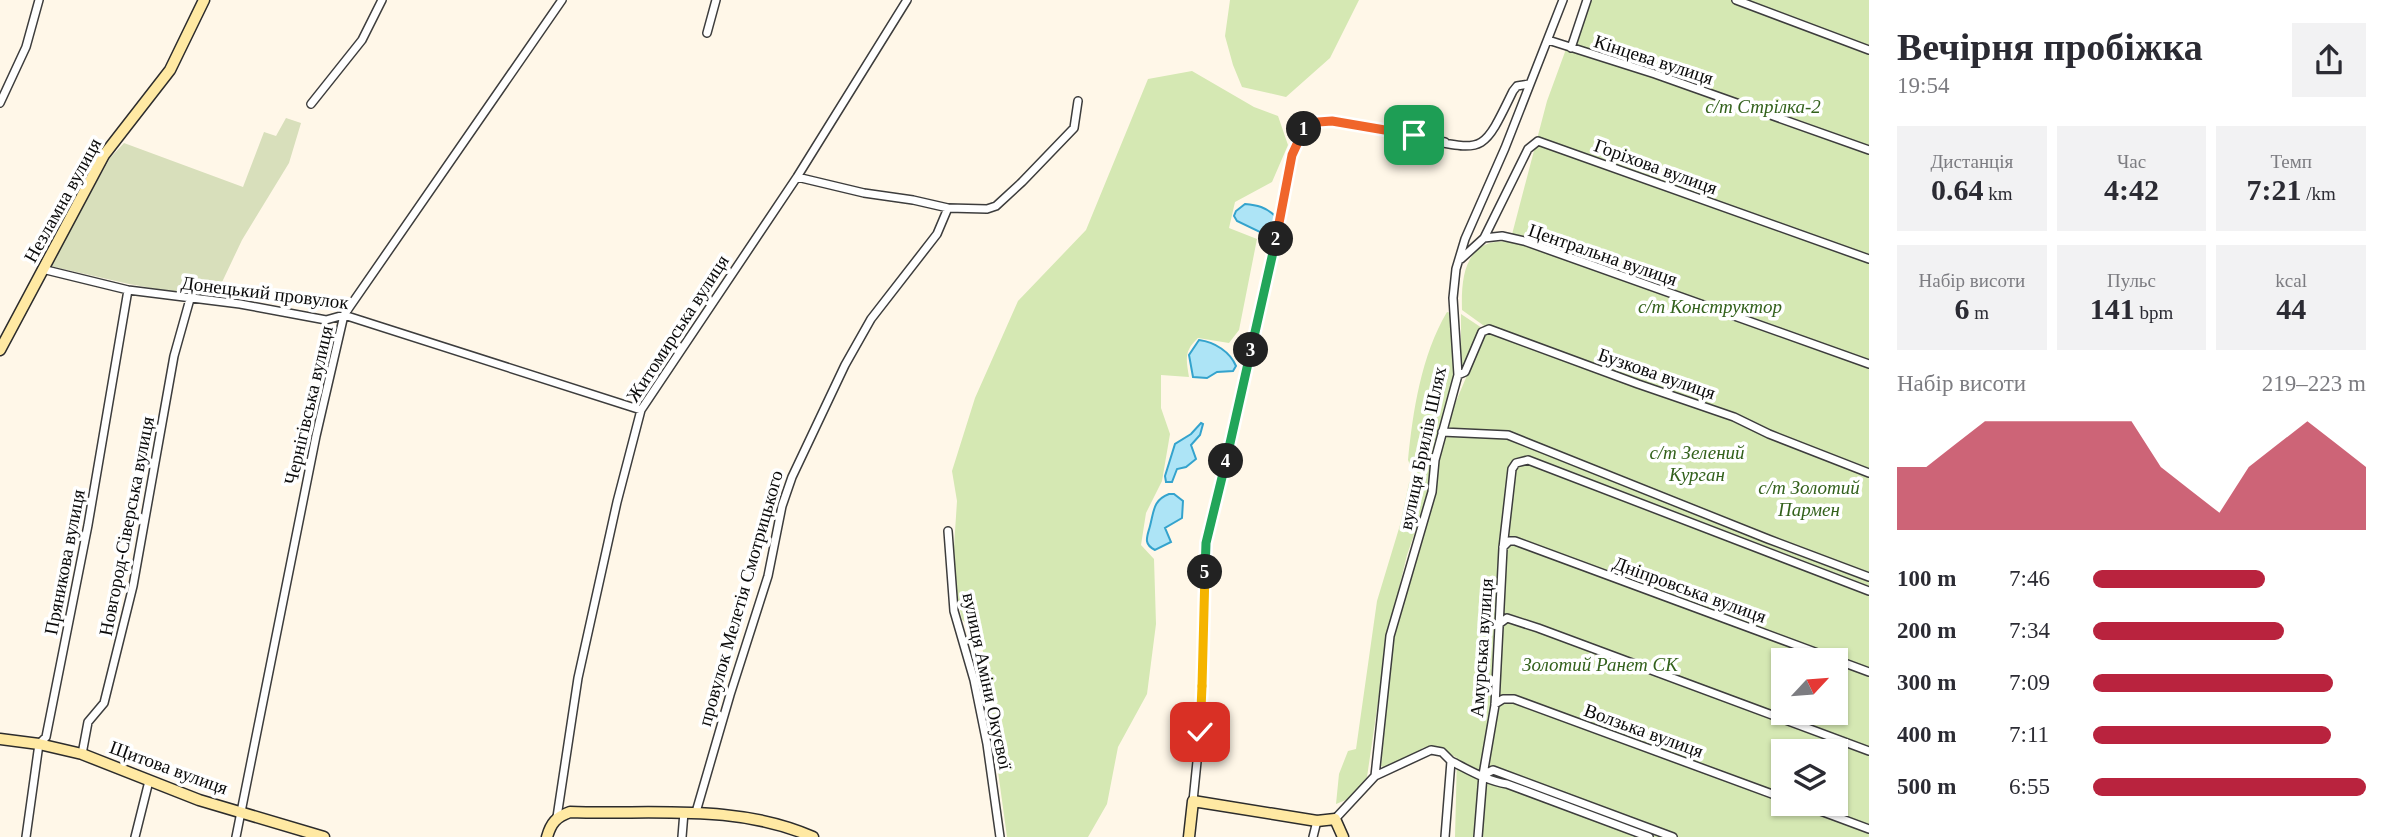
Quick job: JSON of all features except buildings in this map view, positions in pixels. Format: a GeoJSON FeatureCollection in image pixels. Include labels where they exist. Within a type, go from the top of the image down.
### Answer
{"type":"FeatureCollection","features":[{"type":"Feature","properties":{"kind":"street"},"geometry":{"type":"LineString","coordinates":[[0,103],[26,47],[38,0]]}},
{"type":"Feature","properties":{"kind":"street","name":"Незламна вулиця"},"geometry":{"type":"LineString","coordinates":[[0,349],[104,155],[170,70],[204,0]]}},
{"type":"Feature","properties":{"kind":"street"},"geometry":{"type":"LineString","coordinates":[[311,104],[362,40],[382,0]]}},
{"type":"Feature","properties":{"kind":"street","name":"Чернігівська вулиця"},"geometry":{"type":"LineString","coordinates":[[236,837],[316,436],[344,315],[562,0]]}},
{"type":"Feature","properties":{"kind":"street"},"geometry":{"type":"LineString","coordinates":[[707,33],[716,0]]}},
{"type":"Feature","properties":{"kind":"street","name":"Житомирська вулиця"},"geometry":{"type":"LineString","coordinates":[[547,837],[557,817],[578,678],[617,502],[641,410],[797,177],[907,0]]}},
{"type":"Feature","properties":{"kind":"street","name":"вулиця Брилів Шлях"},"geometry":{"type":"LineString","coordinates":[[1375,776],[1390,636],[1432,492],[1435,460],[1458,375],[1453,298],[1456,269],[1465,239],[1563,0]]}},
{"type":"Feature","properties":{"kind":"street"},"geometry":{"type":"LineString","coordinates":[[1571,48],[1587,0]]}},
{"type":"Feature","properties":{"kind":"street"},"geometry":{"type":"LineString","coordinates":[[1736,0],[1869,50]]}},
{"type":"Feature","properties":{"kind":"street","name":"Кінцева вулиця"},"geometry":{"type":"LineString","coordinates":[[1548,40],[1654,74],[1869,150]]}},
{"type":"Feature","properties":{"kind":"street"},"geometry":{"type":"LineString","coordinates":[[1320,122],[1472,147],[1488,138],[1494,130],[1517,86],[1529,84]]}},
{"type":"Feature","properties":{"kind":"street"},"geometry":{"type":"LineString","coordinates":[[797,177],[864,193],[947,208],[987,209],[996,206],[1022,182],[1074,128],[1078,101]]}},
{"type":"Feature","properties":{"kind":"street"},"geometry":{"type":"LineString","coordinates":[[1189,837],[1200,732],[1206,543],[1279,227],[1292,155],[1305,128],[1320,122],[1332,121],[1418,136],[1320,122]]}},
{"type":"Feature","properties":{"kind":"street"},"geometry":{"type":"LineString","coordinates":[[1320,122],[1433,139],[1445,142],[1434,140],[1320,122]]}},
{"type":"Feature","properties":{"kind":"street","name":"Горіхова вулиця"},"geometry":{"type":"LineString","coordinates":[[1484,238],[1528,149],[1538,141],[1869,259]]}},
{"type":"Feature","properties":{"kind":"street","name":"провулок Мелетія Смотрицького"},"geometry":{"type":"LineString","coordinates":[[696,812],[768,576],[782,506],[792,477],[845,365],[871,319],[936,234],[947,208]]}},
{"type":"Feature","properties":{"kind":"street","name":"Центральна вулиця"},"geometry":{"type":"LineString","coordinates":[[1484,238],[1503,236],[1524,241],[1869,364]]}},
{"type":"Feature","properties":{"kind":"street"},"geometry":{"type":"LineString","coordinates":[[1460,260],[1484,238]]}},
{"type":"Feature","properties":{"kind":"street","name":"Донецький провулок"},"geometry":{"type":"LineString","coordinates":[[42,269],[128,290],[240,304],[326,320],[344,315],[641,410]]}},
{"type":"Feature","properties":{"kind":"street","name":"Пряникова вулиця"},"geometry":{"type":"LineString","coordinates":[[26,837],[39,744],[46,737],[83,552],[128,290]]}},
{"type":"Feature","properties":{"kind":"street","name":"Новгород-Сіверська вулиця"},"geometry":{"type":"LineString","coordinates":[[82,754],[88,722],[104,703],[133,586],[174,356],[190,299]]}},
{"type":"Feature","properties":{"kind":"street","name":"Бузкова вулиця"},"geometry":{"type":"LineString","coordinates":[[1458,375],[1465,372],[1477,339],[1489,329],[1734,417],[1769,434],[1869,473]]}},
{"type":"Feature","properties":{"kind":"street"},"geometry":{"type":"LineString","coordinates":[[1442,432],[1508,435],[1869,577]]}},
{"type":"Feature","properties":{"kind":"street","name":"Амурська вулиця"},"geometry":{"type":"LineString","coordinates":[[1478,837],[1483,775],[1495,705],[1503,548],[1512,469],[1516,463],[1528,460],[1869,591]]}},
{"type":"Feature","properties":{"kind":"street","name":"вулиця Аміни Окуєвої"},"geometry":{"type":"LineString","coordinates":[[948,531],[954,611],[974,680],[987,744],[1000,837]]}},
{"type":"Feature","properties":{"kind":"street","name":"Дніпровська вулиця"},"geometry":{"type":"LineString","coordinates":[[1503,548],[1509,541],[1516,541],[1869,672]]}},
{"type":"Feature","properties":{"kind":"street"},"geometry":{"type":"LineString","coordinates":[[1499,624],[1507,618],[1538,628],[1869,751]]}},
{"type":"Feature","properties":{"kind":"street","name":"Волзька вулиця"},"geometry":{"type":"LineString","coordinates":[[1495,705],[1503,699],[1514,699],[1771,794]]}},
{"type":"Feature","properties":{"kind":"street","name":"Щитова вулиця"},"geometry":{"type":"LineString","coordinates":[[0,739],[82,754],[199,800],[324,837]]}},
{"type":"Feature","properties":{"kind":"street"},"geometry":{"type":"LineString","coordinates":[[1193,801],[1317,821],[1335,819],[1375,776],[1431,750],[1442,752],[1451,761],[1483,775],[1491,782],[1507,784],[1649,837]]}},
{"type":"Feature","properties":{"kind":"street"},"geometry":{"type":"LineString","coordinates":[[1446,837],[1451,761]]}},
{"type":"Feature","properties":{"kind":"street"},"geometry":{"type":"LineString","coordinates":[[1483,775],[1493,770],[1673,837]]}},
{"type":"Feature","properties":{"kind":"street"},"geometry":{"type":"LineString","coordinates":[[135,837],[149,781]]}},
{"type":"Feature","properties":{"kind":"street"},"geometry":{"type":"LineString","coordinates":[[557,817],[570,812],[696,812],[761,820],[813,837]]}},
{"type":"Feature","properties":{"kind":"street"},"geometry":{"type":"LineString","coordinates":[[682,837],[684,812]]}},
{"type":"Feature","properties":{"kind":"street"},"geometry":{"type":"LineString","coordinates":[[1834,816],[1869,829]]}},
{"type":"Feature","properties":{"kind":"street"},"geometry":{"type":"LineString","coordinates":[[1335,819],[1343,837]]}},
{"type":"Feature","properties":{"kind":"street"},"geometry":{"type":"LineString","coordinates":[[1313,837],[1317,821]]}},
{"type":"Feature","properties":{"kind":"green space"},"geometry":{"type":"Polygon","coordinates":[[[1230,0],[1359,0],[1330,58],[1286,97],[1242,87],[1225,36],[1230,0]]]}},
{"type":"Feature","properties":{"kind":"green space"},"geometry":{"type":"Polygon","coordinates":[[[1584,0],[1869,0],[1869,586],[1746,541],[1869,588],[1869,837],[1455,837],[1457,758],[1436,746],[1422,748],[1423,751],[1385,768],[1381,766],[1393,635],[1419,549],[1449,418],[1487,328],[1462,310],[1465,272],[1475,252],[1483,246],[1495,242],[1510,242],[1547,101],[1584,0]]]}},
{"type":"Feature","properties":{"kind":"green space"},"geometry":{"type":"Polygon","coordinates":[[[1192,71],[1254,107],[1278,116],[1288,145],[1272,182],[1235,202],[1229,228],[1257,239],[1239,330],[1229,343],[1198,338],[1190,347],[1187,356],[1189,377],[1161,375],[1161,408],[1170,434],[1162,481],[1146,513],[1141,545],[1154,559],[1156,624],[1147,694],[1118,747],[1107,804],[1088,837],[1007,837],[994,742],[981,681],[983,651],[975,629],[962,620],[955,587],[957,501],[952,471],[975,398],[1018,301],[1086,230],[1148,79],[1192,71]]]}},
{"type":"Feature","properties":{"kind":"green space"},"geometry":{"type":"Polygon","coordinates":[[[286,118],[301,123],[289,163],[242,240],[214,299],[50,266],[110,158],[124,143],[243,187],[264,132],[276,136],[286,118]]]}},
{"type":"Feature","properties":{"kind":"green space"},"geometry":{"type":"Polygon","coordinates":[[[1447,312],[1451,313],[1454,377],[1434,457],[1415,468],[1408,460],[1416,403],[1431,347],[1447,312]]]}},
{"type":"Feature","properties":{"kind":"green space"},"geometry":{"type":"Polygon","coordinates":[[[1461,314],[1482,328],[1463,370],[1461,362],[1461,314]]]}},
{"type":"Feature","properties":{"kind":"green space"},"geometry":{"type":"Polygon","coordinates":[[[1428,464],[1431,465],[1430,489],[1407,555],[1388,634],[1367,777],[1351,798],[1336,804],[1339,774],[1348,751],[1356,749],[1377,601],[1400,525],[1409,483],[1417,472],[1428,464]]]}},
{"type":"Feature","properties":{"kind":"water"},"geometry":{"type":"Polygon","coordinates":[[[1245,204],[1261,207],[1275,216],[1274,231],[1266,235],[1237,221],[1234,216],[1236,211],[1245,204]]]}},
{"type":"Feature","properties":{"kind":"water"},"geometry":{"type":"Polygon","coordinates":[[[1199,340],[1211,343],[1226,352],[1236,366],[1233,371],[1217,372],[1207,378],[1193,377],[1189,355],[1199,340]]]}},
{"type":"Feature","properties":{"kind":"water"},"geometry":{"type":"Polygon","coordinates":[[[1201,423],[1200,435],[1191,445],[1196,459],[1186,467],[1177,469],[1172,482],[1166,482],[1165,476],[1175,444],[1191,434],[1201,423]]]}},
{"type":"Feature","properties":{"kind":"water"},"geometry":{"type":"Polygon","coordinates":[[[1169,494],[1174,494],[1183,501],[1182,518],[1165,528],[1171,542],[1155,550],[1147,543],[1148,534],[1157,503],[1169,494]]]}},
{"type":"Feature","properties":{"kind":"route"},"geometry":{"type":"LineString","coordinates":[[1200,732],[1206,543],[1296,142],[1305,128],[1318,122],[1332,121],[1414,135]]}},
{"type":"Feature","properties":{"kind":"park label","name":"с/т Стрілка-2"},"geometry":{"type":"Point","coordinates":[1763,106]}},
{"type":"Feature","properties":{"kind":"park label","name":"с/т Конструктор"},"geometry":{"type":"Point","coordinates":[1710,306]}},
{"type":"Feature","properties":{"kind":"park label","name":"с/т Зелений Курган"},"geometry":{"type":"Point","coordinates":[1697,463]}},
{"type":"Feature","properties":{"kind":"park label","name":"с/т Золотий Пармен"},"geometry":{"type":"Point","coordinates":[1809,498]}},
{"type":"Feature","properties":{"kind":"park label","name":"Золотий Ранет СК"},"geometry":{"type":"Point","coordinates":[1600,664]}}]}
